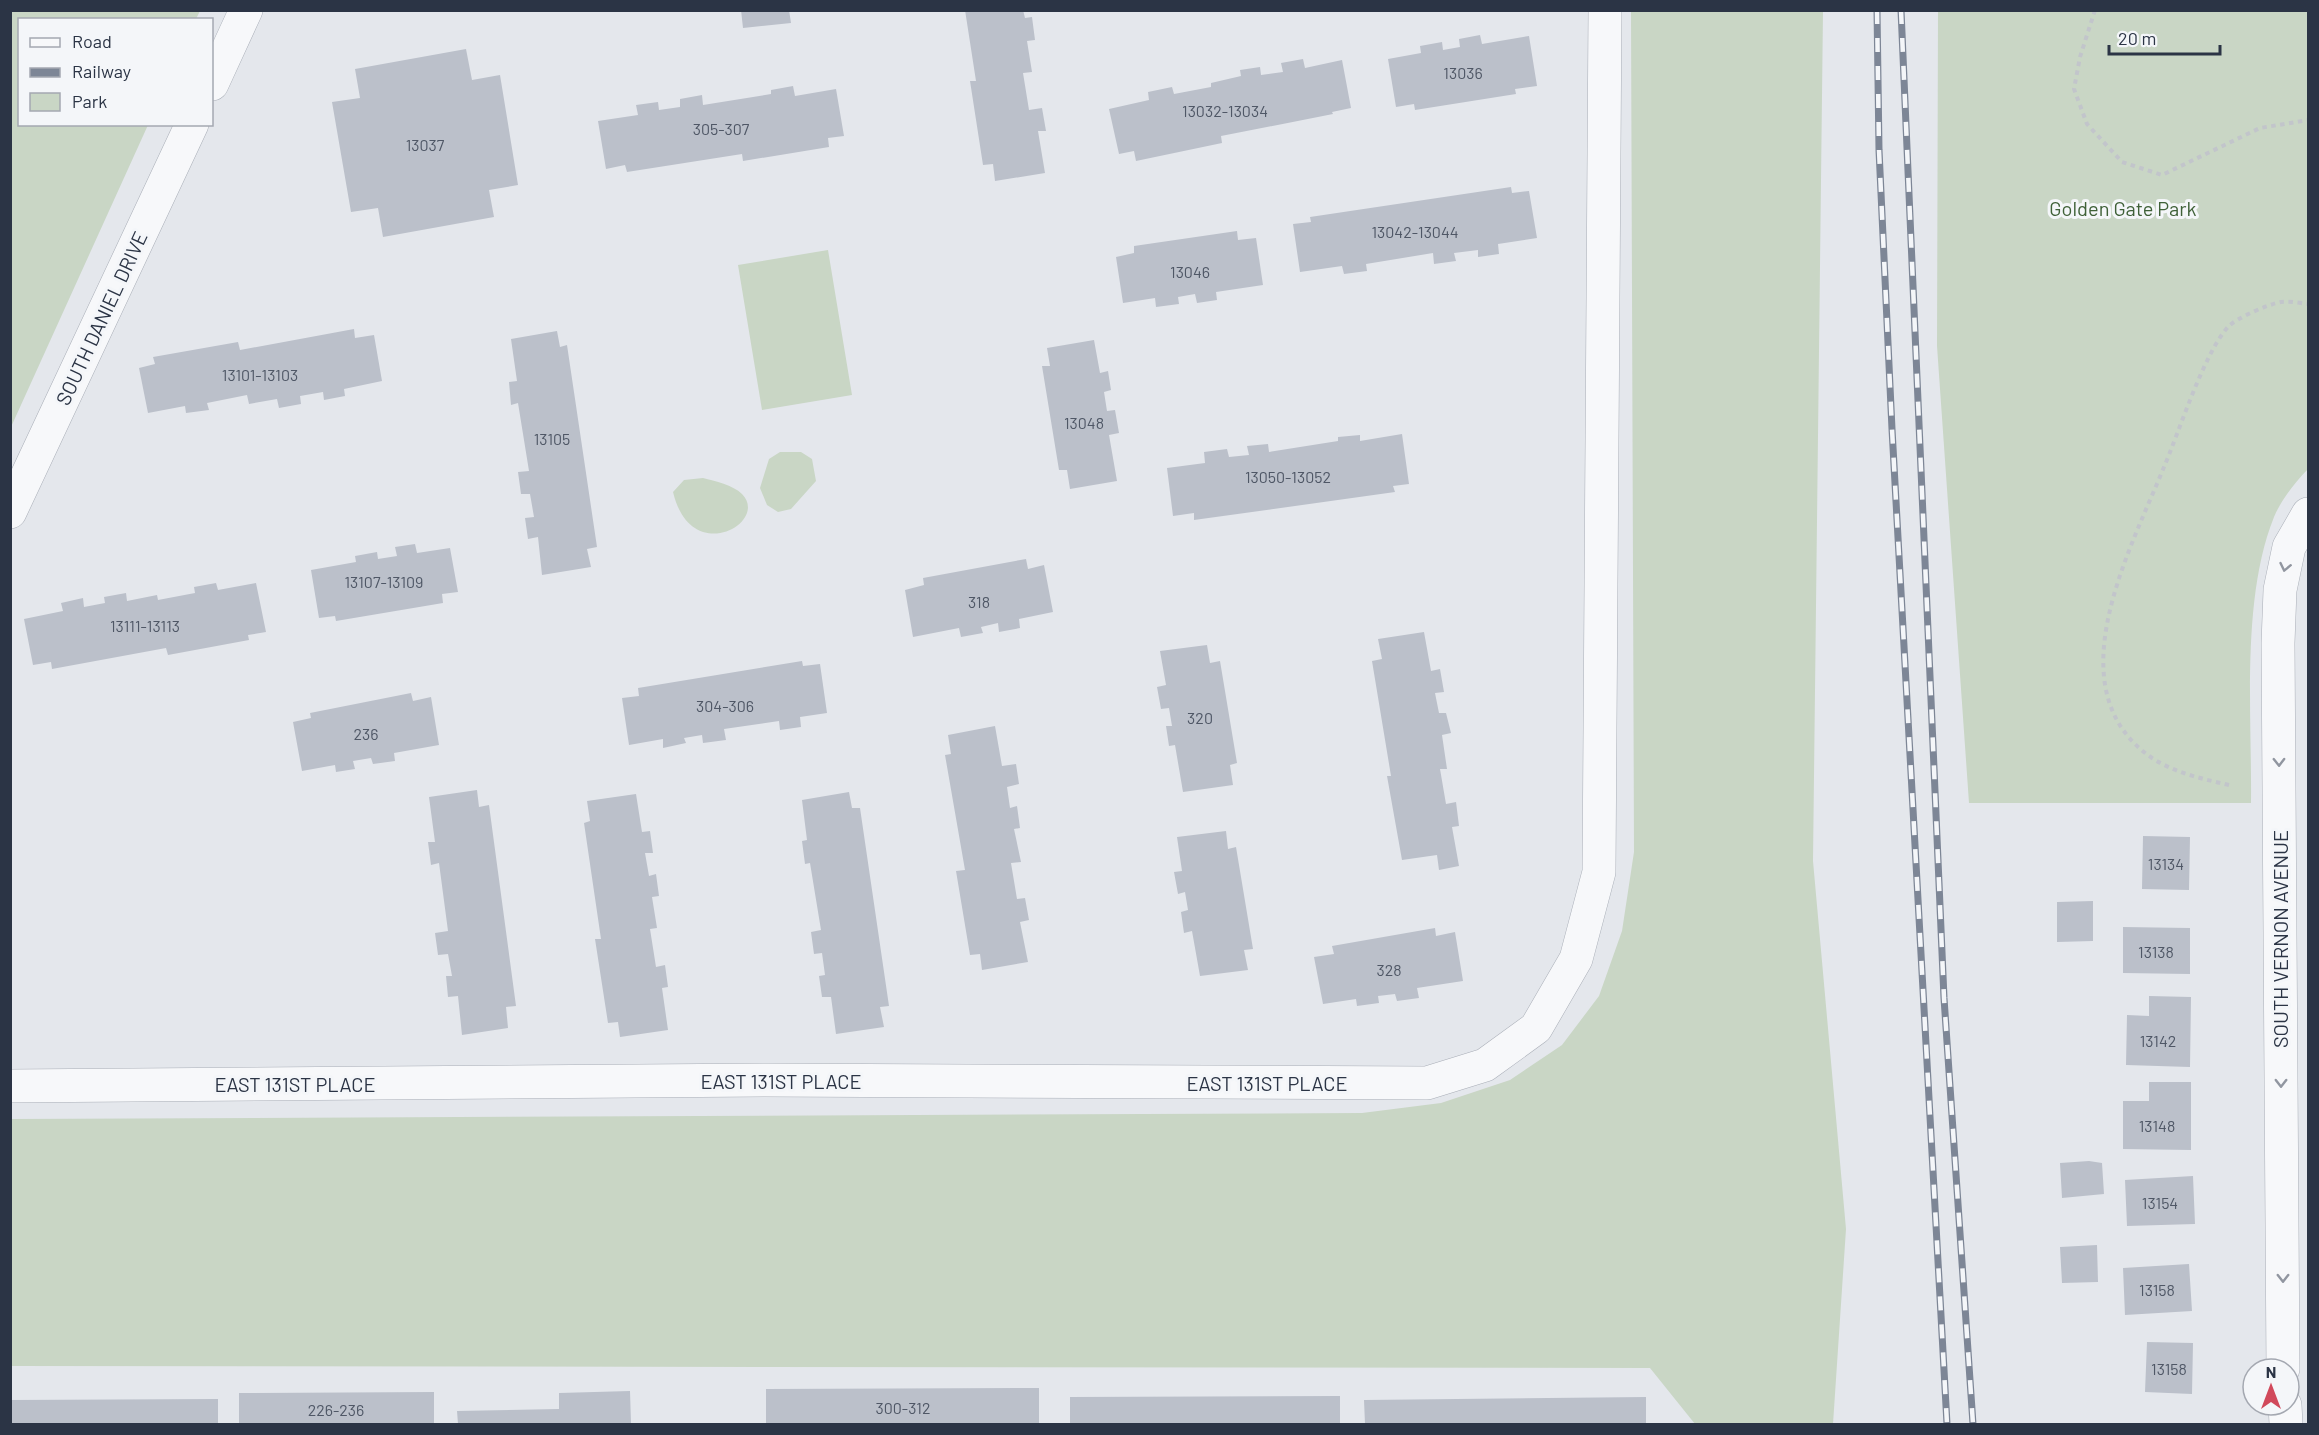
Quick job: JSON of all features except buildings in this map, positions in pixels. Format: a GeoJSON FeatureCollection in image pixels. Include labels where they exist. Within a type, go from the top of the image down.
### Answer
{"type":"FeatureCollection","features":[{"type":"Feature","properties":{"kind":"street"},"geometry":{"type":"LineString","coordinates":[[213,82],[246,10]]}},
{"type":"Feature","properties":{"kind":"street","name":"EAST 131ST PLACE"},"geometry":{"type":"LineString","coordinates":[[10,1086],[765,1080],[1427,1083],[1485,1065],[1536,1028],[1576,958],[1599,872],[1605,10]]}},
{"type":"Feature","properties":{"kind":"street","name":"SOUTH DANIEL DRIVE"},"geometry":{"type":"LineString","coordinates":[[10,512],[191,126]]}},
{"type":"Feature","properties":{"kind":"street","name":"SOUTH VERNON AVENUE"},"geometry":{"type":"LineString","coordinates":[[2283,1357],[2278,643],[2280,590],[2289,548],[2308,514]]}},
{"type":"Feature","properties":{"kind":"path"},"geometry":{"type":"LineString","coordinates":[[2095,10],[2080,57],[2074,89],[2087,124],[2122,162],[2162,175],[2260,128],[2308,120]]}},
{"type":"Feature","properties":{"kind":"path"},"geometry":{"type":"LineString","coordinates":[[2229,785],[2192,776],[2173,768],[2154,759],[2132,742],[2113,713],[2104,685],[2102,650],[2110,609],[2134,542],[2215,349],[2229,326],[2254,312],[2282,302],[2308,304]]}},
{"type":"Feature","properties":{"kind":"green space"},"geometry":{"type":"Polygon","coordinates":[[[11,10],[200,11],[196,18],[18,18],[18,126],[148,126],[11,427],[11,10]]]}},
{"type":"Feature","properties":{"kind":"green space"},"geometry":{"type":"Polygon","coordinates":[[[1631,11],[1823,11],[1813,861],[1846,1229],[1833,1424],[1695,1424],[1650,1368],[11,1366],[11,1119],[1362,1113],[1441,1103],[1510,1080],[1562,1045],[1599,996],[1622,931],[1634,852],[1631,11]]]}},
{"type":"Feature","properties":{"kind":"green space","name":"Golden Gate Park"},"geometry":{"type":"Polygon","coordinates":[[[1938,11],[2308,11],[2308,469],[2289,491],[2274,517],[2264,549],[2257,584],[2250,658],[2251,803],[1969,803],[1937,346],[1938,11]]]}},
{"type":"Feature","properties":{"kind":"green space"},"geometry":{"type":"Polygon","coordinates":[[[828,250],[852,395],[762,410],[738,265],[828,250]]]}},
{"type":"Feature","properties":{"kind":"green space"},"geometry":{"type":"Polygon","coordinates":[[[780,452],[801,452],[812,459],[816,481],[791,509],[778,512],[767,505],[760,488],[769,459],[780,452]]]}},
{"type":"Feature","properties":{"kind":"green space"},"geometry":{"type":"Polygon","coordinates":[[[703,478],[729,486],[742,494],[748,505],[746,516],[737,526],[725,532],[710,533],[695,528],[682,515],[673,492],[684,480],[703,478]]]}},
{"type":"Feature","properties":{"kind":"railway"},"geometry":{"type":"LineString","coordinates":[[1877,10],[1879,150],[1892,429],[1947,1424]]}},
{"type":"Feature","properties":{"kind":"railway"},"geometry":{"type":"LineString","coordinates":[[1901,10],[1944,998],[1973,1424]]}}]}
